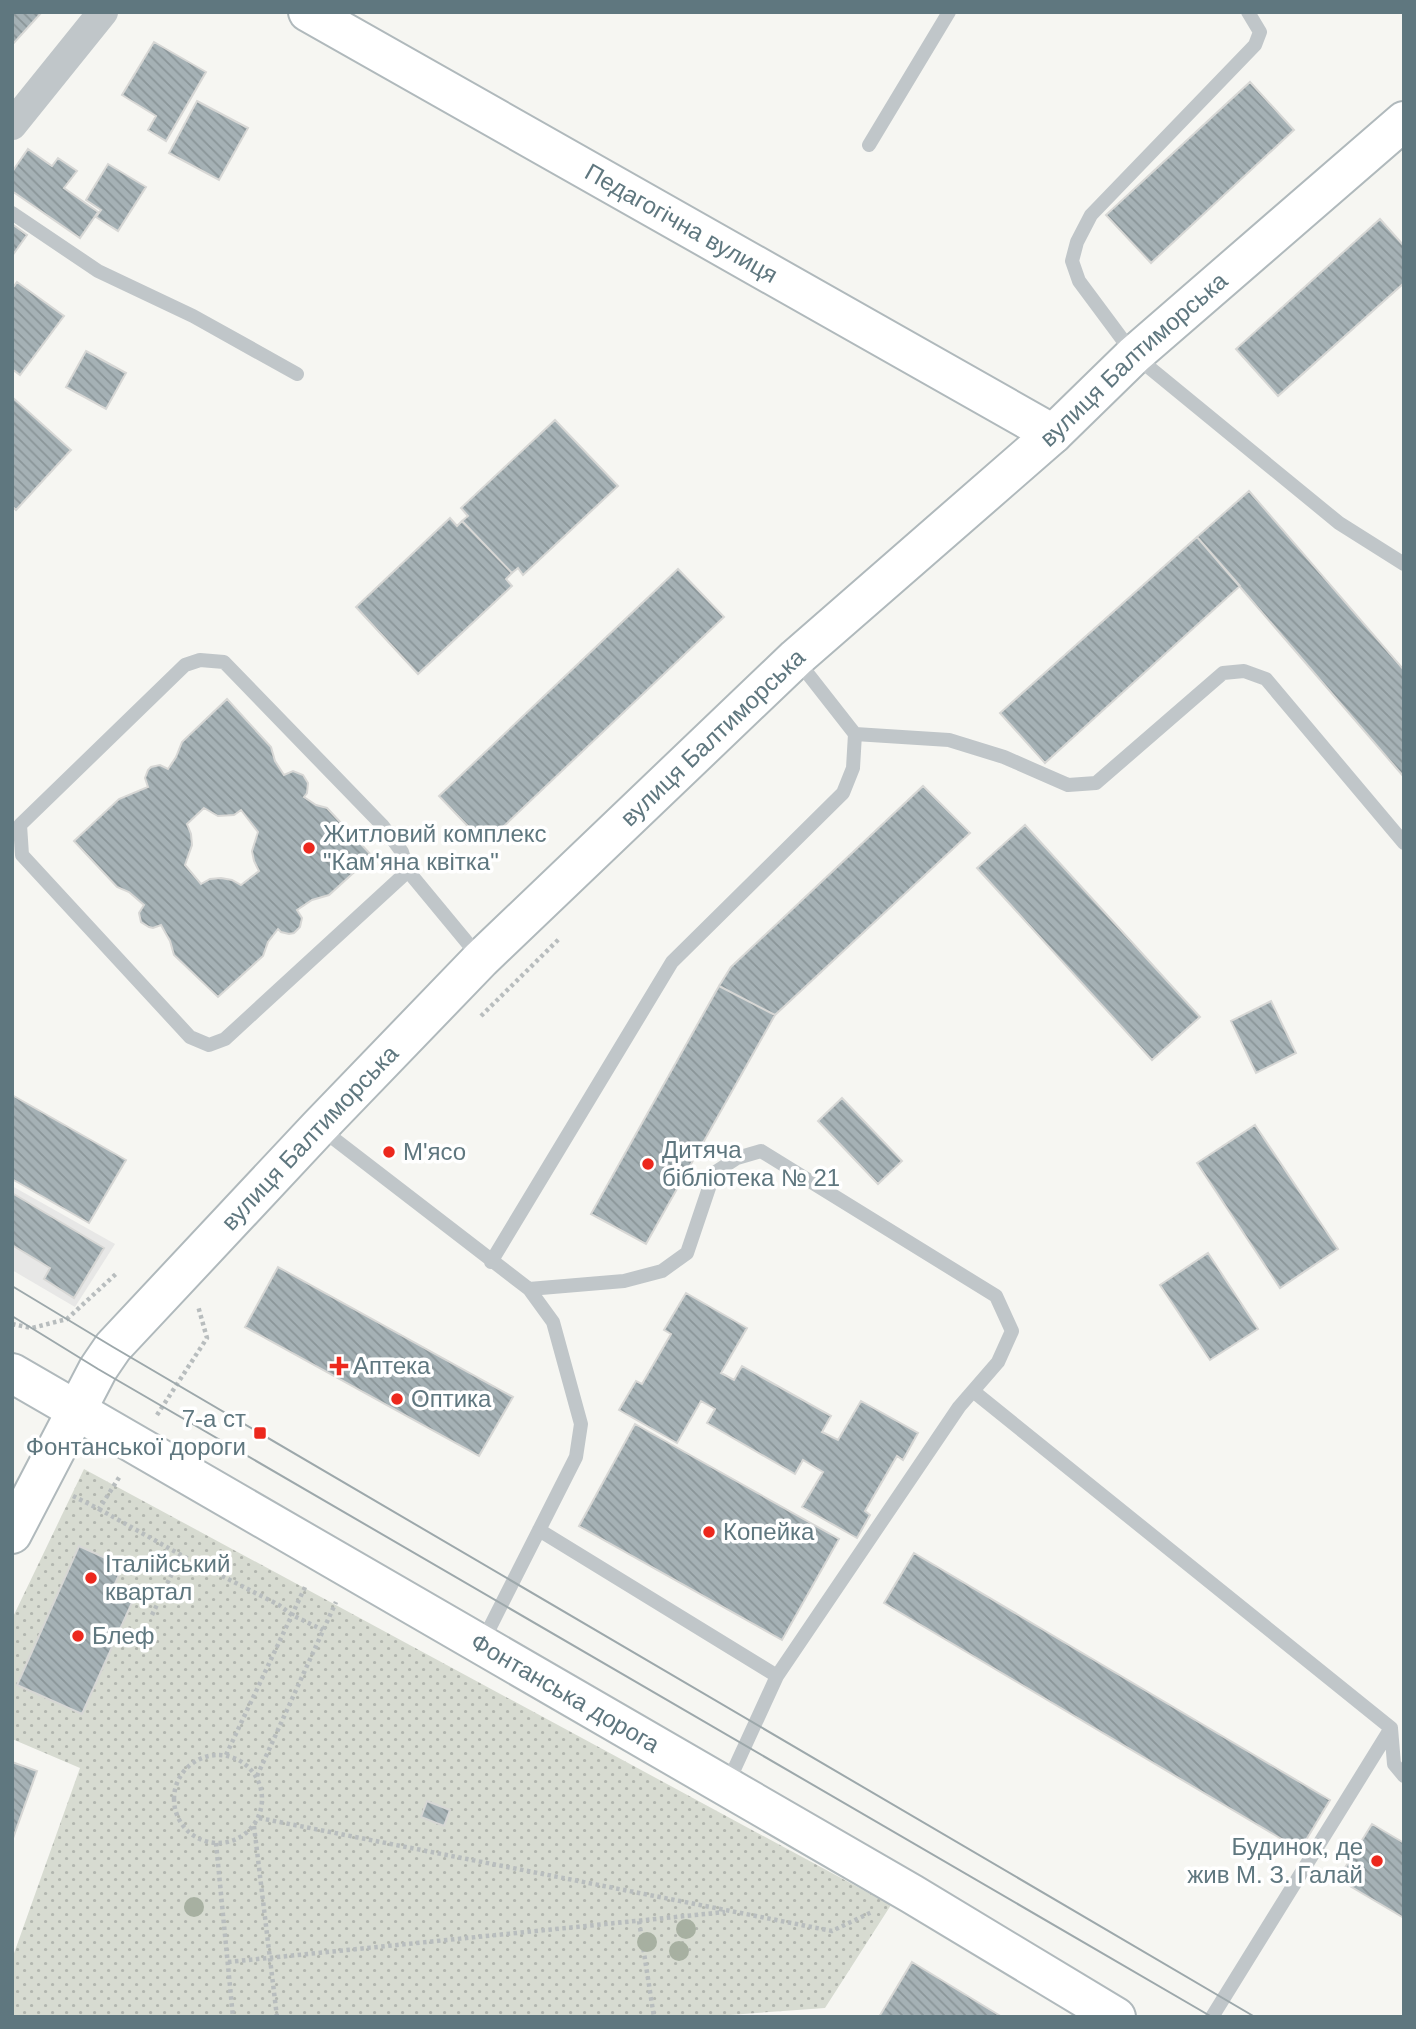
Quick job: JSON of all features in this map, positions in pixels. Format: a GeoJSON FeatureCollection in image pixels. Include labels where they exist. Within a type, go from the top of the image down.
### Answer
{"type":"FeatureCollection","features":[{"type":"Feature","properties":{"kind":"main road","name":"Педагогічна вулиця"},"geometry":{"type":"LineString","coordinates":[[308,12],[1054,434]]}},
{"type":"Feature","properties":{"kind":"main road","name":"вулиця Балтиморська"},"geometry":{"type":"LineString","coordinates":[[12,1534],[98,1368],[113,1347],[481,959],[796,659],[1054,434],[1134,355],[1402,123]]}},
{"type":"Feature","properties":{"kind":"main road","name":"Фонтанська дорога"},"geometry":{"type":"LineString","coordinates":[[12,1373],[912,1894],[1116,2017]]}},
{"type":"Feature","properties":{"kind":"street"},"geometry":{"type":"LineString","coordinates":[[12,125],[103,12]]}},
{"type":"Feature","properties":{"kind":"lane"},"geometry":{"type":"LineString","coordinates":[[869,145],[949,12]]}},
{"type":"Feature","properties":{"kind":"lane"},"geometry":{"type":"LineString","coordinates":[[1248,12],[1260,32],[1255,46],[1091,215],[1076,242],[1072,261],[1079,281],[1134,355],[1339,523],[1404,564]]}},
{"type":"Feature","properties":{"kind":"lane"},"geometry":{"type":"LineString","coordinates":[[12,213],[98,271],[193,316],[297,374]]}},
{"type":"Feature","properties":{"kind":"lane"},"geometry":{"type":"LineString","coordinates":[[491,1262],[673,962],[843,793],[852,768],[855,734],[796,659]]}},
{"type":"Feature","properties":{"kind":"lane"},"geometry":{"type":"LineString","coordinates":[[408,871],[225,1039],[209,1045],[190,1037],[22,855],[20,825],[185,665],[200,660],[224,662],[382,825],[401,852],[408,871],[481,959]]}},
{"type":"Feature","properties":{"kind":"lane"},"geometry":{"type":"LineString","coordinates":[[855,734],[949,740],[1004,757],[1068,785],[1096,783],[1223,673],[1244,671],[1266,680],[1404,843]]}},
{"type":"Feature","properties":{"kind":"lane"},"geometry":{"type":"LineString","coordinates":[[319,1127],[529,1289],[553,1322],[581,1424],[576,1457],[481,1644]]}},
{"type":"Feature","properties":{"kind":"lane"},"geometry":{"type":"LineString","coordinates":[[529,1289],[624,1281],[662,1271],[687,1253],[714,1173],[737,1158],[761,1152],[996,1296],[1012,1331],[998,1362],[952,1418],[777,1676],[726,1787]]}},
{"type":"Feature","properties":{"kind":"lane"},"geometry":{"type":"LineString","coordinates":[[974,1391],[1391,1728],[1394,1763],[1404,1776]]}},
{"type":"Feature","properties":{"kind":"lane"},"geometry":{"type":"LineString","coordinates":[[539,1530],[777,1676]]}},
{"type":"Feature","properties":{"kind":"lane"},"geometry":{"type":"LineString","coordinates":[[1212,2017],[1391,1728]]}},
{"type":"Feature","properties":{"kind":"path"},"geometry":{"type":"LineString","coordinates":[[474,1023],[562,936]]}},
{"type":"Feature","properties":{"kind":"path"},"geometry":{"type":"LineString","coordinates":[[12,1324],[32,1328],[67,1319],[117,1273]]}},
{"type":"Feature","properties":{"kind":"path"},"geometry":{"type":"LineString","coordinates":[[99,1509],[207,1338],[197,1302]]}},
{"type":"Feature","properties":{"kind":"path"},"geometry":{"type":"LineString","coordinates":[[40,1480],[323,1630]]}},
{"type":"Feature","properties":{"kind":"path"},"geometry":{"type":"LineString","coordinates":[[152,1615],[181,1555]]}},
{"type":"Feature","properties":{"kind":"path"},"geometry":{"type":"LineString","coordinates":[[226,1755],[292,1615],[337,1560]]}},
{"type":"Feature","properties":{"kind":"path"},"geometry":{"type":"LineString","coordinates":[[257,1776],[323,1630],[337,1560]]}},
{"type":"Feature","properties":{"kind":"path"},"geometry":{"type":"LineString","coordinates":[[209,1755],[226,1755],[238,1759],[257,1776],[262,1789],[259,1818],[244,1835],[231,1842],[200,1840],[187,1831],[178,1818],[174,1802],[175,1786],[183,1772],[195,1761],[209,1755]]}},
{"type":"Feature","properties":{"kind":"path"},"geometry":{"type":"LineString","coordinates":[[259,1818],[832,1931],[912,1894]]}},
{"type":"Feature","properties":{"kind":"path"},"geometry":{"type":"LineString","coordinates":[[254,1825],[277,2017]]}},
{"type":"Feature","properties":{"kind":"path"},"geometry":{"type":"LineString","coordinates":[[216,1843],[233,2017]]}},
{"type":"Feature","properties":{"kind":"path"},"geometry":{"type":"LineString","coordinates":[[228,1962],[733,1911]]}},
{"type":"Feature","properties":{"kind":"path"},"geometry":{"type":"LineString","coordinates":[[639,1920],[654,2017]]}},
{"type":"Feature","properties":{"kind":"shaded area"},"geometry":{"type":"Polygon","coordinates":[[[12,1186],[115,1244],[75,1307],[12,1270],[12,1186]]]}},
{"type":"Feature","properties":{"kind":"shaded area"},"geometry":{"type":"Polygon","coordinates":[[[84,1469],[891,1905],[825,2008],[702,2017],[12,2017],[12,1959],[80,1768],[12,1739],[12,1619],[84,1469]]]}},
{"type":"Feature","properties":{"kind":"building"},"geometry":{"type":"Polygon","coordinates":[[[12,12],[42,12],[12,45],[12,12]]]}},
{"type":"Feature","properties":{"kind":"building"},"geometry":{"type":"Polygon","coordinates":[[[154,42],[206,72],[166,141],[148,130],[156,116],[122,95],[154,42]]]}},
{"type":"Feature","properties":{"kind":"building"},"geometry":{"type":"Polygon","coordinates":[[[1250,82],[1294,130],[1151,263],[1106,215],[1250,82]]]}},
{"type":"Feature","properties":{"kind":"building"},"geometry":{"type":"Polygon","coordinates":[[[197,101],[248,128],[219,180],[169,153],[197,101]]]}},
{"type":"Feature","properties":{"kind":"building"},"geometry":{"type":"Polygon","coordinates":[[[28,149],[52,166],[58,158],[77,171],[64,188],[98,212],[80,238],[12,191],[12,172],[28,149]]]}},
{"type":"Feature","properties":{"kind":"building"},"geometry":{"type":"Polygon","coordinates":[[[108,164],[146,187],[118,231],[96,217],[101,210],[86,200],[108,164]]]}},
{"type":"Feature","properties":{"kind":"building"},"geometry":{"type":"Polygon","coordinates":[[[1380,219],[1404,246],[1404,283],[1278,396],[1236,349],[1380,219]]]}},
{"type":"Feature","properties":{"kind":"building"},"geometry":{"type":"Polygon","coordinates":[[[12,224],[27,235],[12,256],[12,224]]]}},
{"type":"Feature","properties":{"kind":"building"},"geometry":{"type":"Polygon","coordinates":[[[17,282],[64,316],[20,375],[12,369],[12,289],[17,282]]]}},
{"type":"Feature","properties":{"kind":"building"},"geometry":{"type":"Polygon","coordinates":[[[86,351],[126,373],[106,409],[66,387],[86,351]]]}},
{"type":"Feature","properties":{"kind":"building"},"geometry":{"type":"Polygon","coordinates":[[[12,397],[71,450],[16,510],[12,506],[12,397]]]}},
{"type":"Feature","properties":{"kind":"building"},"geometry":{"type":"Polygon","coordinates":[[[555,420],[618,486],[523,575],[518,568],[512,573],[462,521],[468,516],[461,508],[555,420]]]}},
{"type":"Feature","properties":{"kind":"building"},"geometry":{"type":"Polygon","coordinates":[[[1249,491],[1404,670],[1404,777],[1197,537],[1249,491]]]}},
{"type":"Feature","properties":{"kind":"building"},"geometry":{"type":"Polygon","coordinates":[[[450,518],[457,526],[462,521],[512,573],[506,579],[512,586],[418,674],[356,607],[450,518]]]}},
{"type":"Feature","properties":{"kind":"building"},"geometry":{"type":"Polygon","coordinates":[[[1197,537],[1240,586],[1045,763],[1000,713],[1197,537]]]}},
{"type":"Feature","properties":{"kind":"building"},"geometry":{"type":"Polygon","coordinates":[[[678,569],[724,617],[485,844],[439,796],[678,569]]]}},
{"type":"Feature","properties":{"kind":"building","name":"Житловий комплекс \"Кам'яна квітка\""},"geometry":{"type":"Polygon","coordinates":[[[227,699],[271,747],[275,761],[284,775],[293,771],[303,775],[308,783],[304,797],[327,808],[372,856],[329,895],[312,900],[297,910],[302,918],[300,927],[289,934],[278,929],[268,942],[263,956],[218,997],[174,955],[161,925],[153,928],[141,922],[139,913],[144,905],[129,892],[117,887],[74,841],[119,799],[148,787],[145,778],[151,767],[160,765],[168,769],[182,742],[227,699]],[[204,808],[187,824],[192,845],[185,865],[201,884],[210,879],[221,878],[241,885],[259,871],[252,851],[258,832],[241,810],[234,815],[218,816],[204,808]]]}},
{"type":"Feature","properties":{"kind":"building"},"geometry":{"type":"Polygon","coordinates":[[[923,786],[970,833],[775,1015],[719,986],[731,967],[923,786]]]}},
{"type":"Feature","properties":{"kind":"building"},"geometry":{"type":"Polygon","coordinates":[[[1025,825],[1200,1017],[1152,1060],[977,868],[1025,825]]]}},
{"type":"Feature","properties":{"kind":"building"},"geometry":{"type":"Polygon","coordinates":[[[719,986],[775,1015],[646,1244],[591,1214],[719,986]]]}},
{"type":"Feature","properties":{"kind":"building"},"geometry":{"type":"Polygon","coordinates":[[[1271,1001],[1296,1053],[1256,1073],[1231,1021],[1271,1001]]]}},
{"type":"Feature","properties":{"kind":"building"},"geometry":{"type":"Polygon","coordinates":[[[12,1095],[126,1160],[89,1223],[12,1179],[12,1095]]]}},
{"type":"Feature","properties":{"kind":"building"},"geometry":{"type":"Polygon","coordinates":[[[842,1098],[902,1161],[878,1184],[818,1121],[842,1098]]]}},
{"type":"Feature","properties":{"kind":"building"},"geometry":{"type":"Polygon","coordinates":[[[1255,1125],[1338,1249],[1280,1288],[1197,1163],[1255,1125]]]}},
{"type":"Feature","properties":{"kind":"building"},"geometry":{"type":"Polygon","coordinates":[[[12,1193],[104,1248],[74,1298],[44,1279],[50,1268],[12,1245],[12,1193]]]}},
{"type":"Feature","properties":{"kind":"building"},"geometry":{"type":"Polygon","coordinates":[[[1208,1253],[1258,1329],[1210,1360],[1160,1285],[1208,1253]]]}},
{"type":"Feature","properties":{"kind":"building"},"geometry":{"type":"Polygon","coordinates":[[[278,1267],[513,1397],[479,1456],[245,1327],[278,1267]]]}},
{"type":"Feature","properties":{"kind":"building"},"geometry":{"type":"Polygon","coordinates":[[[686,1293],[747,1328],[721,1373],[734,1380],[742,1366],[831,1416],[822,1432],[838,1440],[861,1401],[918,1433],[903,1460],[897,1456],[865,1511],[870,1515],[857,1538],[802,1507],[823,1472],[803,1460],[795,1474],[707,1423],[715,1409],[701,1401],[677,1443],[619,1410],[636,1381],[642,1384],[671,1334],[664,1330],[686,1293]]]}},
{"type":"Feature","properties":{"kind":"building","name":"Копейка"},"geometry":{"type":"Polygon","coordinates":[[[635,1424],[839,1539],[782,1640],[579,1526],[635,1424]]]}},
{"type":"Feature","properties":{"kind":"building"},"geometry":{"type":"Polygon","coordinates":[[[79,1546],[123,1566],[114,1586],[135,1596],[82,1714],[17,1685],[79,1546]]]}},
{"type":"Feature","properties":{"kind":"building"},"geometry":{"type":"Polygon","coordinates":[[[914,1553],[1330,1800],[1300,1850],[884,1603],[914,1553]]]}},
{"type":"Feature","properties":{"kind":"building"},"geometry":{"type":"Polygon","coordinates":[[[12,1762],[37,1771],[12,1841],[12,1762]]]}},
{"type":"Feature","properties":{"kind":"building"},"geometry":{"type":"Polygon","coordinates":[[[427,1801],[450,1810],[444,1826],[421,1817],[427,1801]]]}},
{"type":"Feature","properties":{"kind":"building","name":"Будинок, де жив М. З. Галай"},"geometry":{"type":"Polygon","coordinates":[[[1372,1824],[1404,1843],[1404,1918],[1338,1879],[1372,1824]]]}},
{"type":"Feature","properties":{"kind":"building"},"geometry":{"type":"Polygon","coordinates":[[[912,1962],[1002,2017],[879,2017],[912,1962]]]}},
{"type":"Feature","properties":{"kind":"tram line"},"geometry":{"type":"LineString","coordinates":[[12,1286],[1255,2017]]}},
{"type":"Feature","properties":{"kind":"tram line"},"geometry":{"type":"LineString","coordinates":[[12,1316],[98,1369],[1212,2017]]}},
{"type":"Feature","properties":{"kind":"place","name":"Житловий комплекс \"Кам'яна квітка\""},"geometry":{"type":"Point","coordinates":[309,848]}},
{"type":"Feature","properties":{"kind":"place","name":"М'ясо"},"geometry":{"type":"Point","coordinates":[389,1152]}},
{"type":"Feature","properties":{"kind":"place","name":"Дитяча бібліотека № 21"},"geometry":{"type":"Point","coordinates":[648,1164]}},
{"type":"Feature","properties":{"kind":"place","name":"Аптека"},"geometry":{"type":"Point","coordinates":[339,1366]}},
{"type":"Feature","properties":{"kind":"place","name":"Оптика"},"geometry":{"type":"Point","coordinates":[397,1399]}},
{"type":"Feature","properties":{"kind":"place","name":"7-а ст Фонтанської дороги"},"geometry":{"type":"Point","coordinates":[260,1433]}},
{"type":"Feature","properties":{"kind":"place","name":"Копейка"},"geometry":{"type":"Point","coordinates":[709,1532]}},
{"type":"Feature","properties":{"kind":"place","name":"Італійський квартал"},"geometry":{"type":"Point","coordinates":[91,1578]}},
{"type":"Feature","properties":{"kind":"place","name":"Блеф"},"geometry":{"type":"Point","coordinates":[78,1636]}},
{"type":"Feature","properties":{"kind":"place","name":"Будинок, де жив М. З. Галай"},"geometry":{"type":"Point","coordinates":[1377,1861]}}]}
